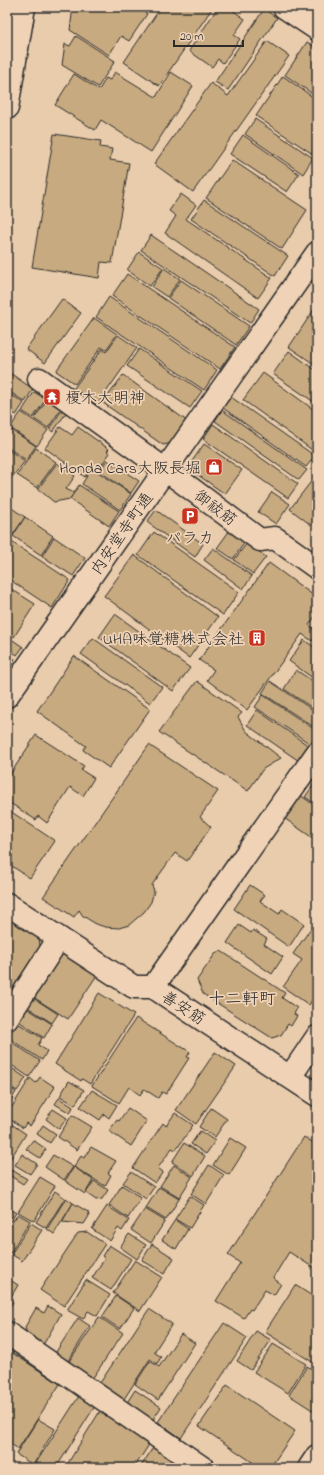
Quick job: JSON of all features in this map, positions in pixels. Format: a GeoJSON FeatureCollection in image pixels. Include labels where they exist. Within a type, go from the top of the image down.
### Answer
{"type":"FeatureCollection","features":[{"type":"Feature","properties":{"kind":"main road"},"geometry":{"type":"LineString","coordinates":[[7,108],[24,7]]}},
{"type":"Feature","properties":{"kind":"main road"},"geometry":{"type":"LineString","coordinates":[[284,7],[317,29]]}},
{"type":"Feature","properties":{"kind":"main road","name":"内安堂寺町通"},"geometry":{"type":"LineString","coordinates":[[7,696],[317,253]]}},
{"type":"Feature","properties":{"kind":"main road","name":"御祓筋"},"geometry":{"type":"LineString","coordinates":[[39,379],[260,540],[276,538],[317,568]]}},
{"type":"Feature","properties":{"kind":"main road"},"geometry":{"type":"LineString","coordinates":[[153,987],[317,753]]}},
{"type":"Feature","properties":{"kind":"main road","name":"善安筋"},"geometry":{"type":"LineString","coordinates":[[7,904],[134,987],[153,987],[317,1095]]}},
{"type":"Feature","properties":{"kind":"main road"},"geometry":{"type":"LineString","coordinates":[[7,1019],[59,938]]}},
{"type":"Feature","properties":{"kind":"main road"},"geometry":{"type":"LineString","coordinates":[[290,1077],[317,1037]]}},
{"type":"Feature","properties":{"kind":"main road"},"geometry":{"type":"LineString","coordinates":[[7,1333],[203,1468]]}},
{"type":"Feature","properties":{"kind":"main road"},"geometry":{"type":"LineString","coordinates":[[309,1468],[317,1456]]}},
{"type":"Feature","properties":{"kind":"building"},"geometry":{"type":"Polygon","coordinates":[[[73,7],[137,7],[147,14],[129,41],[121,36],[109,55],[70,30],[73,7]]]}},
{"type":"Feature","properties":{"kind":"building"},"geometry":{"type":"Polygon","coordinates":[[[161,7],[213,7],[159,86],[124,62],[161,7]]]}},
{"type":"Feature","properties":{"kind":"building"},"geometry":{"type":"Polygon","coordinates":[[[218,7],[228,7],[245,19],[234,35],[240,39],[223,63],[218,59],[212,67],[189,51],[218,7]]]}},
{"type":"Feature","properties":{"kind":"building"},"geometry":{"type":"Polygon","coordinates":[[[264,9],[277,18],[228,90],[215,82],[264,9]]]}},
{"type":"Feature","properties":{"kind":"building"},"geometry":{"type":"Polygon","coordinates":[[[76,36],[115,61],[98,87],[62,65],[65,44],[70,46],[76,36]]]}},
{"type":"Feature","properties":{"kind":"building"},"geometry":{"type":"Polygon","coordinates":[[[267,41],[289,56],[193,192],[154,164],[211,83],[228,96],[267,41]]]}},
{"type":"Feature","properties":{"kind":"building"},"geometry":{"type":"Polygon","coordinates":[[[307,42],[317,48],[317,97],[285,75],[307,42]]]}},
{"type":"Feature","properties":{"kind":"building"},"geometry":{"type":"Polygon","coordinates":[[[115,72],[156,97],[171,72],[193,86],[151,152],[101,120],[95,130],[55,105],[74,74],[99,90],[106,78],[110,80],[115,72]]]}},
{"type":"Feature","properties":{"kind":"building"},"geometry":{"type":"Polygon","coordinates":[[[283,76],[317,100],[317,157],[256,116],[283,76]]]}},
{"type":"Feature","properties":{"kind":"building"},"geometry":{"type":"Polygon","coordinates":[[[255,119],[313,158],[303,174],[245,134],[255,119]]]}},
{"type":"Feature","properties":{"kind":"building"},"geometry":{"type":"Polygon","coordinates":[[[54,134],[101,141],[100,147],[112,149],[110,160],[129,163],[112,263],[101,262],[99,278],[32,267],[54,134]]]}},
{"type":"Feature","properties":{"kind":"building"},"geometry":{"type":"Polygon","coordinates":[[[243,135],[299,174],[287,192],[230,154],[243,135]]]}},
{"type":"Feature","properties":{"kind":"building"},"geometry":{"type":"Polygon","coordinates":[[[232,160],[307,210],[282,249],[206,198],[232,160]]]}},
{"type":"Feature","properties":{"kind":"building"},"geometry":{"type":"Polygon","coordinates":[[[181,194],[196,205],[186,219],[272,278],[258,298],[165,233],[176,216],[169,211],[181,194]]]}},
{"type":"Feature","properties":{"kind":"building"},"geometry":{"type":"Polygon","coordinates":[[[204,200],[288,256],[275,276],[191,219],[204,200]]]}},
{"type":"Feature","properties":{"kind":"building"},"geometry":{"type":"Polygon","coordinates":[[[151,235],[259,309],[250,323],[141,250],[151,235]]]}},
{"type":"Feature","properties":{"kind":"building"},"geometry":{"type":"Polygon","coordinates":[[[139,252],[163,268],[150,286],[127,270],[139,252]]]}},
{"type":"Feature","properties":{"kind":"building"},"geometry":{"type":"Polygon","coordinates":[[[164,268],[180,279],[167,297],[152,287],[164,268]]]}},
{"type":"Feature","properties":{"kind":"building"},"geometry":{"type":"Polygon","coordinates":[[[127,274],[235,347],[220,369],[112,296],[127,274]]]}},
{"type":"Feature","properties":{"kind":"building"},"geometry":{"type":"Polygon","coordinates":[[[181,280],[249,326],[236,345],[168,298],[181,280]]]}},
{"type":"Feature","properties":{"kind":"building"},"geometry":{"type":"Polygon","coordinates":[[[109,297],[217,370],[204,390],[96,317],[109,297]]]}},
{"type":"Feature","properties":{"kind":"building"},"geometry":{"type":"Polygon","coordinates":[[[62,299],[81,313],[45,363],[26,349],[62,299]]]}},
{"type":"Feature","properties":{"kind":"building"},"geometry":{"type":"Polygon","coordinates":[[[317,305],[317,366],[289,347],[317,305]]]}},
{"type":"Feature","properties":{"kind":"building"},"geometry":{"type":"Polygon","coordinates":[[[94,318],[117,334],[106,350],[101,347],[75,384],[56,371],[94,318]]]}},
{"type":"Feature","properties":{"kind":"building"},"geometry":{"type":"Polygon","coordinates":[[[118,335],[137,348],[97,405],[74,388],[102,349],[106,352],[118,335]]]}},
{"type":"Feature","properties":{"kind":"building"},"geometry":{"type":"Polygon","coordinates":[[[139,349],[202,391],[190,408],[127,366],[139,349]]]}},
{"type":"Feature","properties":{"kind":"building"},"geometry":{"type":"Polygon","coordinates":[[[289,351],[317,371],[317,404],[273,374],[289,351]]]}},
{"type":"Feature","properties":{"kind":"building"},"geometry":{"type":"Polygon","coordinates":[[[7,371],[33,389],[25,402],[7,390],[7,371]]]}},
{"type":"Feature","properties":{"kind":"building"},"geometry":{"type":"Polygon","coordinates":[[[263,373],[317,412],[317,448],[315,452],[243,400],[263,373]]]}},
{"type":"Feature","properties":{"kind":"building"},"geometry":{"type":"Polygon","coordinates":[[[123,375],[187,421],[172,443],[163,445],[103,403],[123,375]]]}},
{"type":"Feature","properties":{"kind":"building"},"geometry":{"type":"Polygon","coordinates":[[[7,392],[24,403],[16,415],[7,409],[7,392]]]}},
{"type":"Feature","properties":{"kind":"building"},"geometry":{"type":"Polygon","coordinates":[[[34,392],[46,399],[33,418],[22,411],[34,392]]]}},
{"type":"Feature","properties":{"kind":"building"},"geometry":{"type":"Polygon","coordinates":[[[231,397],[315,456],[306,467],[223,408],[231,397]]]}},
{"type":"Feature","properties":{"kind":"building"},"geometry":{"type":"Polygon","coordinates":[[[47,400],[61,409],[48,428],[34,419],[47,400]]]}},
{"type":"Feature","properties":{"kind":"building"},"geometry":{"type":"Polygon","coordinates":[[[62,410],[66,413],[53,432],[49,429],[62,410]]]}},
{"type":"Feature","properties":{"kind":"building"},"geometry":{"type":"Polygon","coordinates":[[[222,410],[307,470],[299,480],[215,421],[222,410]]]}},
{"type":"Feature","properties":{"kind":"building"},"geometry":{"type":"Polygon","coordinates":[[[7,411],[13,415],[7,424],[7,411]]]}},
{"type":"Feature","properties":{"kind":"building"},"geometry":{"type":"Polygon","coordinates":[[[21,412],[48,430],[37,446],[10,428],[21,412]]]}},
{"type":"Feature","properties":{"kind":"building"},"geometry":{"type":"Polygon","coordinates":[[[213,424],[298,484],[288,498],[203,439],[213,424]]]}},
{"type":"Feature","properties":{"kind":"building"},"geometry":{"type":"Polygon","coordinates":[[[60,427],[72,435],[78,427],[109,449],[107,451],[110,453],[98,470],[92,466],[85,477],[45,448],[60,427]]]}},
{"type":"Feature","properties":{"kind":"building"},"geometry":{"type":"Polygon","coordinates":[[[10,429],[36,446],[26,460],[7,447],[7,433],[10,429]]]}},
{"type":"Feature","properties":{"kind":"building","name":"Honda Cars大阪長堀"},"geometry":{"type":"Polygon","coordinates":[[[204,444],[242,470],[225,494],[191,470],[190,464],[204,444]]]}},
{"type":"Feature","properties":{"kind":"building"},"geometry":{"type":"Polygon","coordinates":[[[36,448],[56,462],[37,488],[17,475],[36,448]]]}},
{"type":"Feature","properties":{"kind":"building"},"geometry":{"type":"Polygon","coordinates":[[[7,449],[25,461],[13,476],[7,472],[7,449]]]}},
{"type":"Feature","properties":{"kind":"building"},"geometry":{"type":"Polygon","coordinates":[[[107,460],[139,481],[131,493],[99,471],[107,460]]]}},
{"type":"Feature","properties":{"kind":"building"},"geometry":{"type":"Polygon","coordinates":[[[57,463],[75,476],[66,489],[74,493],[70,499],[54,502],[38,489],[57,463]]]}},
{"type":"Feature","properties":{"kind":"building"},"geometry":{"type":"Polygon","coordinates":[[[92,468],[131,494],[120,510],[82,484],[92,468]]]}},
{"type":"Feature","properties":{"kind":"building"},"geometry":{"type":"Polygon","coordinates":[[[7,473],[12,477],[7,483],[7,473]]]}},
{"type":"Feature","properties":{"kind":"building"},"geometry":{"type":"Polygon","coordinates":[[[313,479],[317,483],[317,517],[311,525],[290,509],[313,479]]]}},
{"type":"Feature","properties":{"kind":"building"},"geometry":{"type":"Polygon","coordinates":[[[79,485],[119,511],[109,526],[70,499],[79,485]]]}},
{"type":"Feature","properties":{"kind":"building"},"geometry":{"type":"Polygon","coordinates":[[[272,492],[290,504],[276,524],[258,512],[272,492]]]}},
{"type":"Feature","properties":{"kind":"building"},"geometry":{"type":"Polygon","coordinates":[[[7,505],[25,517],[12,536],[7,532],[7,505]]]}},
{"type":"Feature","properties":{"kind":"building"},"geometry":{"type":"Polygon","coordinates":[[[156,510],[203,544],[195,557],[147,522],[156,510]]]}},
{"type":"Feature","properties":{"kind":"building"},"geometry":{"type":"Polygon","coordinates":[[[25,517],[53,536],[41,555],[13,536],[25,517]]]}},
{"type":"Feature","properties":{"kind":"building"},"geometry":{"type":"Polygon","coordinates":[[[230,530],[245,542],[233,559],[217,548],[230,530]]]}},
{"type":"Feature","properties":{"kind":"building"},"geometry":{"type":"Polygon","coordinates":[[[154,532],[239,592],[223,615],[138,555],[154,532]]]}},
{"type":"Feature","properties":{"kind":"building"},"geometry":{"type":"Polygon","coordinates":[[[54,537],[85,558],[73,576],[42,556],[54,537]]]}},
{"type":"Feature","properties":{"kind":"building"},"geometry":{"type":"Polygon","coordinates":[[[7,539],[70,580],[52,608],[7,578],[7,539]]]}},
{"type":"Feature","properties":{"kind":"building"},"geometry":{"type":"Polygon","coordinates":[[[247,543],[266,557],[253,574],[234,560],[247,543]]]}},
{"type":"Feature","properties":{"kind":"building"},"geometry":{"type":"Polygon","coordinates":[[[213,548],[252,576],[243,589],[204,560],[213,548]]]}},
{"type":"Feature","properties":{"kind":"building"},"geometry":{"type":"Polygon","coordinates":[[[134,555],[218,617],[189,658],[104,596],[134,555]]]}},
{"type":"Feature","properties":{"kind":"building","name":"UHA味覚糖株式会社"},"geometry":{"type":"Polygon","coordinates":[[[269,563],[317,598],[317,614],[309,625],[317,631],[317,634],[312,641],[302,634],[247,710],[207,680],[214,670],[199,660],[269,563]]]}},
{"type":"Feature","properties":{"kind":"building"},"geometry":{"type":"Polygon","coordinates":[[[8,587],[35,604],[14,637],[7,632],[8,587]]]}},
{"type":"Feature","properties":{"kind":"building"},"geometry":{"type":"Polygon","coordinates":[[[115,614],[190,668],[173,691],[99,637],[115,614]]]}},
{"type":"Feature","properties":{"kind":"building"},"geometry":{"type":"Polygon","coordinates":[[[7,636],[23,647],[17,655],[7,648],[7,636]]]}},
{"type":"Feature","properties":{"kind":"building"},"geometry":{"type":"Polygon","coordinates":[[[93,638],[162,687],[150,703],[81,654],[93,638]]]}},
{"type":"Feature","properties":{"kind":"building"},"geometry":{"type":"Polygon","coordinates":[[[304,640],[317,649],[317,681],[289,661],[304,640]]]}},
{"type":"Feature","properties":{"kind":"building"},"geometry":{"type":"Polygon","coordinates":[[[7,654],[15,659],[7,670],[7,654]]]}},
{"type":"Feature","properties":{"kind":"building"},"geometry":{"type":"Polygon","coordinates":[[[74,656],[150,709],[109,768],[83,750],[86,746],[37,711],[74,656]]]}},
{"type":"Feature","properties":{"kind":"building"},"geometry":{"type":"Polygon","coordinates":[[[296,670],[317,684],[317,711],[284,689],[296,670]]]}},
{"type":"Feature","properties":{"kind":"building"},"geometry":{"type":"Polygon","coordinates":[[[197,681],[242,713],[238,717],[246,731],[281,758],[263,769],[248,791],[159,732],[197,681]]]}},
{"type":"Feature","properties":{"kind":"building"},"geometry":{"type":"Polygon","coordinates":[[[270,681],[317,713],[317,729],[262,693],[270,681]]]}},
{"type":"Feature","properties":{"kind":"building"},"geometry":{"type":"Polygon","coordinates":[[[263,695],[317,731],[317,737],[312,745],[255,707],[263,695]]]}},
{"type":"Feature","properties":{"kind":"building"},"geometry":{"type":"Polygon","coordinates":[[[257,710],[309,746],[299,761],[247,725],[257,710]]]}},
{"type":"Feature","properties":{"kind":"building"},"geometry":{"type":"Polygon","coordinates":[[[36,735],[84,766],[81,770],[94,778],[83,796],[70,787],[47,823],[38,816],[36,820],[7,801],[7,779],[36,735]]]}},
{"type":"Feature","properties":{"kind":"building"},"geometry":{"type":"Polygon","coordinates":[[[149,745],[218,791],[200,817],[211,827],[187,861],[175,853],[152,885],[154,891],[151,902],[144,912],[129,925],[119,928],[105,927],[96,924],[83,916],[79,910],[74,917],[43,897],[149,745]]]}},
{"type":"Feature","properties":{"kind":"building"},"geometry":{"type":"Polygon","coordinates":[[[317,780],[317,805],[305,797],[317,780]]]}},
{"type":"Feature","properties":{"kind":"building"},"geometry":{"type":"Polygon","coordinates":[[[300,795],[317,807],[317,841],[284,818],[300,795]]]}},
{"type":"Feature","properties":{"kind":"building"},"geometry":{"type":"Polygon","coordinates":[[[7,809],[55,841],[30,878],[7,863],[7,809]]]}},
{"type":"Feature","properties":{"kind":"building"},"geometry":{"type":"Polygon","coordinates":[[[250,885],[265,895],[260,901],[279,914],[282,909],[304,924],[289,947],[234,909],[250,885]]]}},
{"type":"Feature","properties":{"kind":"building"},"geometry":{"type":"Polygon","coordinates":[[[7,914],[39,936],[40,946],[7,997],[7,914]]]}},
{"type":"Feature","properties":{"kind":"building"},"geometry":{"type":"Polygon","coordinates":[[[239,925],[251,933],[253,930],[267,939],[264,944],[283,957],[272,974],[227,943],[239,925]]]}},
{"type":"Feature","properties":{"kind":"building"},"geometry":{"type":"Polygon","coordinates":[[[311,928],[317,933],[317,992],[309,1005],[283,987],[302,960],[293,954],[311,928]]]}},
{"type":"Feature","properties":{"kind":"building"},"geometry":{"type":"Polygon","coordinates":[[[221,951],[285,993],[282,998],[297,1008],[294,1014],[297,1016],[291,1026],[288,1024],[281,1035],[272,1038],[203,994],[197,980],[215,954],[221,951]]]}},
{"type":"Feature","properties":{"kind":"building"},"geometry":{"type":"Polygon","coordinates":[[[62,953],[97,975],[68,1019],[33,997],[62,953]]]}},
{"type":"Feature","properties":{"kind":"building"},"geometry":{"type":"Polygon","coordinates":[[[99,993],[134,1015],[90,1084],[82,1079],[81,1081],[55,1064],[99,993]]]}},
{"type":"Feature","properties":{"kind":"building"},"geometry":{"type":"Polygon","coordinates":[[[32,997],[58,1014],[52,1023],[26,1006],[32,997]]]}},
{"type":"Feature","properties":{"kind":"building"},"geometry":{"type":"Polygon","coordinates":[[[25,1007],[52,1024],[44,1038],[17,1020],[25,1007]]]}},
{"type":"Feature","properties":{"kind":"building"},"geometry":{"type":"Polygon","coordinates":[[[136,1018],[190,1052],[187,1057],[189,1058],[166,1094],[162,1092],[158,1098],[144,1089],[140,1095],[129,1087],[119,1103],[92,1086],[136,1018]]]}},
{"type":"Feature","properties":{"kind":"building"},"geometry":{"type":"Polygon","coordinates":[[[16,1022],[42,1038],[38,1045],[47,1051],[42,1060],[7,1037],[16,1022]]]}},
{"type":"Feature","properties":{"kind":"building"},"geometry":{"type":"Polygon","coordinates":[[[7,1039],[40,1061],[29,1077],[7,1062],[7,1039]]]}},
{"type":"Feature","properties":{"kind":"building"},"geometry":{"type":"Polygon","coordinates":[[[215,1052],[236,1066],[196,1124],[176,1110],[215,1052]]]}},
{"type":"Feature","properties":{"kind":"building"},"geometry":{"type":"Polygon","coordinates":[[[7,1065],[26,1078],[17,1091],[7,1085],[7,1065]]]}},
{"type":"Feature","properties":{"kind":"building"},"geometry":{"type":"Polygon","coordinates":[[[40,1077],[55,1087],[30,1126],[26,1123],[23,1128],[7,1117],[7,1115],[30,1078],[36,1083],[40,1077]]]}},
{"type":"Feature","properties":{"kind":"building"},"geometry":{"type":"Polygon","coordinates":[[[69,1081],[84,1090],[75,1105],[60,1096],[69,1081]]]}},
{"type":"Feature","properties":{"kind":"building"},"geometry":{"type":"Polygon","coordinates":[[[7,1086],[16,1092],[7,1106],[7,1086]]]}},
{"type":"Feature","properties":{"kind":"building"},"geometry":{"type":"Polygon","coordinates":[[[92,1090],[117,1105],[109,1118],[104,1114],[100,1120],[80,1107],[92,1090]]]}},
{"type":"Feature","properties":{"kind":"building"},"geometry":{"type":"Polygon","coordinates":[[[59,1098],[73,1107],[70,1113],[55,1104],[59,1098]]]}},
{"type":"Feature","properties":{"kind":"building"},"geometry":{"type":"Polygon","coordinates":[[[128,1108],[147,1121],[131,1146],[109,1131],[117,1120],[119,1121],[128,1108]]]}},
{"type":"Feature","properties":{"kind":"building"},"geometry":{"type":"Polygon","coordinates":[[[211,1108],[227,1119],[215,1137],[199,1127],[211,1108]]]}},
{"type":"Feature","properties":{"kind":"building"},"geometry":{"type":"Polygon","coordinates":[[[53,1109],[67,1118],[59,1129],[46,1119],[53,1109]]]}},
{"type":"Feature","properties":{"kind":"building"},"geometry":{"type":"Polygon","coordinates":[[[175,1113],[193,1125],[176,1150],[172,1148],[158,1168],[163,1172],[155,1183],[133,1168],[163,1123],[166,1126],[175,1113]]]}},
{"type":"Feature","properties":{"kind":"building"},"geometry":{"type":"Polygon","coordinates":[[[72,1115],[92,1127],[77,1150],[58,1137],[72,1115]]]}},
{"type":"Feature","properties":{"kind":"building"},"geometry":{"type":"Polygon","coordinates":[[[7,1121],[26,1134],[7,1164],[7,1121]]]}},
{"type":"Feature","properties":{"kind":"building"},"geometry":{"type":"Polygon","coordinates":[[[43,1125],[56,1134],[50,1143],[37,1134],[43,1125]]]}},
{"type":"Feature","properties":{"kind":"building"},"geometry":{"type":"Polygon","coordinates":[[[200,1131],[215,1141],[206,1154],[191,1144],[200,1131]]]}},
{"type":"Feature","properties":{"kind":"building"},"geometry":{"type":"Polygon","coordinates":[[[304,1137],[317,1145],[317,1210],[312,1219],[317,1222],[317,1270],[289,1252],[273,1278],[281,1284],[274,1295],[265,1290],[252,1310],[250,1309],[244,1318],[216,1301],[240,1263],[228,1255],[304,1137]]]}},
{"type":"Feature","properties":{"kind":"building"},"geometry":{"type":"Polygon","coordinates":[[[230,1138],[246,1148],[229,1175],[213,1165],[230,1138]]]}},
{"type":"Feature","properties":{"kind":"building"},"geometry":{"type":"Polygon","coordinates":[[[33,1140],[46,1149],[40,1158],[26,1149],[33,1140]]]}},
{"type":"Feature","properties":{"kind":"building"},"geometry":{"type":"Polygon","coordinates":[[[184,1143],[205,1156],[193,1176],[172,1162],[184,1143]]]}},
{"type":"Feature","properties":{"kind":"building"},"geometry":{"type":"Polygon","coordinates":[[[91,1147],[116,1161],[108,1173],[111,1175],[105,1186],[74,1167],[81,1156],[84,1158],[91,1147]]]}},
{"type":"Feature","properties":{"kind":"building"},"geometry":{"type":"Polygon","coordinates":[[[22,1154],[37,1164],[30,1174],[15,1165],[22,1154]]]}},
{"type":"Feature","properties":{"kind":"building"},"geometry":{"type":"Polygon","coordinates":[[[53,1155],[73,1167],[64,1180],[45,1167],[53,1155]]]}},
{"type":"Feature","properties":{"kind":"building"},"geometry":{"type":"Polygon","coordinates":[[[174,1165],[192,1177],[179,1198],[160,1186],[174,1165]]]}},
{"type":"Feature","properties":{"kind":"building"},"geometry":{"type":"Polygon","coordinates":[[[209,1165],[224,1175],[206,1204],[191,1194],[209,1165]]]}},
{"type":"Feature","properties":{"kind":"building"},"geometry":{"type":"Polygon","coordinates":[[[74,1167],[93,1180],[85,1194],[65,1181],[74,1167]]]}},
{"type":"Feature","properties":{"kind":"building"},"geometry":{"type":"Polygon","coordinates":[[[12,1170],[27,1179],[23,1184],[9,1175],[12,1170]]]}},
{"type":"Feature","properties":{"kind":"building"},"geometry":{"type":"Polygon","coordinates":[[[131,1172],[154,1187],[146,1199],[123,1183],[131,1172]]]}},
{"type":"Feature","properties":{"kind":"building"},"geometry":{"type":"Polygon","coordinates":[[[40,1177],[55,1186],[34,1221],[18,1212],[40,1177]]]}},
{"type":"Feature","properties":{"kind":"building"},"geometry":{"type":"Polygon","coordinates":[[[94,1181],[108,1190],[102,1199],[96,1200],[86,1193],[94,1181]]]}},
{"type":"Feature","properties":{"kind":"building"},"geometry":{"type":"Polygon","coordinates":[[[122,1185],[141,1198],[128,1218],[109,1205],[122,1185]]]}},
{"type":"Feature","properties":{"kind":"building"},"geometry":{"type":"Polygon","coordinates":[[[159,1187],[179,1199],[166,1220],[146,1208],[159,1187]]]}},
{"type":"Feature","properties":{"kind":"building"},"geometry":{"type":"Polygon","coordinates":[[[55,1191],[65,1198],[46,1228],[36,1222],[55,1191]]]}},
{"type":"Feature","properties":{"kind":"building"},"geometry":{"type":"Polygon","coordinates":[[[190,1196],[204,1205],[190,1228],[175,1219],[190,1196]]]}},
{"type":"Feature","properties":{"kind":"building"},"geometry":{"type":"Polygon","coordinates":[[[66,1198],[73,1203],[54,1234],[47,1229],[66,1198]]]}},
{"type":"Feature","properties":{"kind":"building"},"geometry":{"type":"Polygon","coordinates":[[[73,1203],[88,1212],[89,1216],[84,1224],[62,1222],[73,1203]]]}},
{"type":"Feature","properties":{"kind":"building"},"geometry":{"type":"Polygon","coordinates":[[[107,1206],[129,1220],[122,1231],[118,1228],[110,1241],[92,1229],[107,1206]]]}},
{"type":"Feature","properties":{"kind":"building"},"geometry":{"type":"Polygon","coordinates":[[[7,1207],[16,1213],[7,1226],[7,1207]]]}},
{"type":"Feature","properties":{"kind":"building"},"geometry":{"type":"Polygon","coordinates":[[[145,1209],[165,1221],[151,1243],[131,1230],[145,1209]]]}},
{"type":"Feature","properties":{"kind":"building"},"geometry":{"type":"Polygon","coordinates":[[[18,1214],[30,1221],[10,1253],[7,1252],[7,1230],[18,1214]]]}},
{"type":"Feature","properties":{"kind":"building"},"geometry":{"type":"Polygon","coordinates":[[[175,1220],[188,1229],[176,1249],[162,1240],[175,1220]]]}},
{"type":"Feature","properties":{"kind":"building"},"geometry":{"type":"Polygon","coordinates":[[[31,1223],[42,1230],[22,1261],[11,1254],[31,1223]]]}},
{"type":"Feature","properties":{"kind":"building"},"geometry":{"type":"Polygon","coordinates":[[[87,1232],[105,1244],[64,1306],[40,1290],[78,1233],[87,1232]]]}},
{"type":"Feature","properties":{"kind":"building"},"geometry":{"type":"Polygon","coordinates":[[[129,1234],[146,1245],[137,1259],[120,1247],[129,1234]]]}},
{"type":"Feature","properties":{"kind":"building"},"geometry":{"type":"Polygon","coordinates":[[[152,1244],[174,1258],[164,1274],[142,1260],[152,1244]]]}},
{"type":"Feature","properties":{"kind":"building"},"geometry":{"type":"Polygon","coordinates":[[[109,1245],[131,1259],[111,1290],[92,1278],[105,1258],[102,1256],[109,1245]]]}},
{"type":"Feature","properties":{"kind":"building"},"geometry":{"type":"Polygon","coordinates":[[[135,1260],[162,1277],[140,1311],[113,1293],[135,1260]]]}},
{"type":"Feature","properties":{"kind":"building"},"geometry":{"type":"Polygon","coordinates":[[[7,1278],[18,1285],[11,1297],[7,1294],[7,1278]]]}},
{"type":"Feature","properties":{"kind":"building"},"geometry":{"type":"Polygon","coordinates":[[[86,1280],[110,1295],[97,1316],[88,1311],[83,1319],[67,1310],[86,1280]]]}},
{"type":"Feature","properties":{"kind":"building"},"geometry":{"type":"Polygon","coordinates":[[[295,1285],[317,1299],[317,1365],[265,1332],[295,1285]]]}},
{"type":"Feature","properties":{"kind":"building"},"geometry":{"type":"Polygon","coordinates":[[[116,1296],[134,1308],[120,1329],[102,1317],[116,1296]]]}},
{"type":"Feature","properties":{"kind":"building"},"geometry":{"type":"Polygon","coordinates":[[[7,1297],[13,1302],[7,1311],[7,1297]]]}},
{"type":"Feature","properties":{"kind":"building"},"geometry":{"type":"Polygon","coordinates":[[[48,1306],[61,1314],[43,1345],[27,1335],[25,1327],[36,1308],[44,1313],[48,1306]]]}},
{"type":"Feature","properties":{"kind":"building"},"geometry":{"type":"Polygon","coordinates":[[[149,1309],[172,1324],[154,1352],[161,1357],[157,1364],[150,1359],[122,1402],[98,1386],[149,1309]]]}},
{"type":"Feature","properties":{"kind":"building"},"geometry":{"type":"Polygon","coordinates":[[[99,1317],[123,1333],[90,1382],[66,1366],[99,1317]]]}},
{"type":"Feature","properties":{"kind":"building"},"geometry":{"type":"Polygon","coordinates":[[[78,1318],[90,1326],[65,1366],[52,1358],[78,1318]]]}},
{"type":"Feature","properties":{"kind":"building"},"geometry":{"type":"Polygon","coordinates":[[[224,1323],[247,1338],[181,1438],[158,1422],[224,1323]]]}},
{"type":"Feature","properties":{"kind":"building"},"geometry":{"type":"Polygon","coordinates":[[[256,1331],[271,1340],[251,1370],[237,1361],[256,1331]]]}},
{"type":"Feature","properties":{"kind":"building"},"geometry":{"type":"Polygon","coordinates":[[[181,1334],[195,1343],[158,1400],[135,1384],[150,1361],[159,1367],[181,1334]]]}},
{"type":"Feature","properties":{"kind":"building"},"geometry":{"type":"Polygon","coordinates":[[[273,1344],[306,1364],[288,1393],[254,1372],[273,1344]]]}},
{"type":"Feature","properties":{"kind":"building"},"geometry":{"type":"Polygon","coordinates":[[[11,1352],[60,1384],[18,1449],[7,1441],[7,1359],[11,1352]]]}},
{"type":"Feature","properties":{"kind":"building"},"geometry":{"type":"Polygon","coordinates":[[[307,1366],[317,1372],[317,1413],[289,1395],[307,1366]]]}},
{"type":"Feature","properties":{"kind":"building"},"geometry":{"type":"Polygon","coordinates":[[[227,1385],[295,1431],[270,1468],[261,1468],[199,1426],[227,1385]]]}},
{"type":"Feature","properties":{"kind":"building"},"geometry":{"type":"Polygon","coordinates":[[[135,1390],[161,1407],[152,1421],[126,1404],[135,1390]]]}},
{"type":"Feature","properties":{"kind":"building"},"geometry":{"type":"Polygon","coordinates":[[[79,1396],[95,1406],[56,1468],[38,1468],[34,1466],[79,1396]]]}},
{"type":"Feature","properties":{"kind":"building"},"geometry":{"type":"Polygon","coordinates":[[[100,1411],[150,1443],[134,1468],[65,1468],[100,1411]]]}},
{"type":"Feature","properties":{"kind":"building"},"geometry":{"type":"Polygon","coordinates":[[[38,1419],[55,1429],[33,1465],[16,1454],[38,1419]]]}},
{"type":"Feature","properties":{"kind":"building"},"geometry":{"type":"Polygon","coordinates":[[[154,1446],[188,1468],[140,1468],[154,1446]]]}},
{"type":"Feature","properties":{"kind":"place","name":"榎木大明神"},"geometry":{"type":"Point","coordinates":[52,397]}},
{"type":"Feature","properties":{"kind":"place","name":"Honda Cars大阪長堀"},"geometry":{"type":"Point","coordinates":[214,467]}},
{"type":"Feature","properties":{"kind":"place","name":"パラカ"},"geometry":{"type":"Point","coordinates":[190,516]}},
{"type":"Feature","properties":{"kind":"place","name":"UHA味覚糖株式会社"},"geometry":{"type":"Point","coordinates":[257,638]}},
{"type":"Feature","properties":{"kind":"district","name":"十二軒町"},"geometry":{"type":"Point","coordinates":[242,998]}}]}
